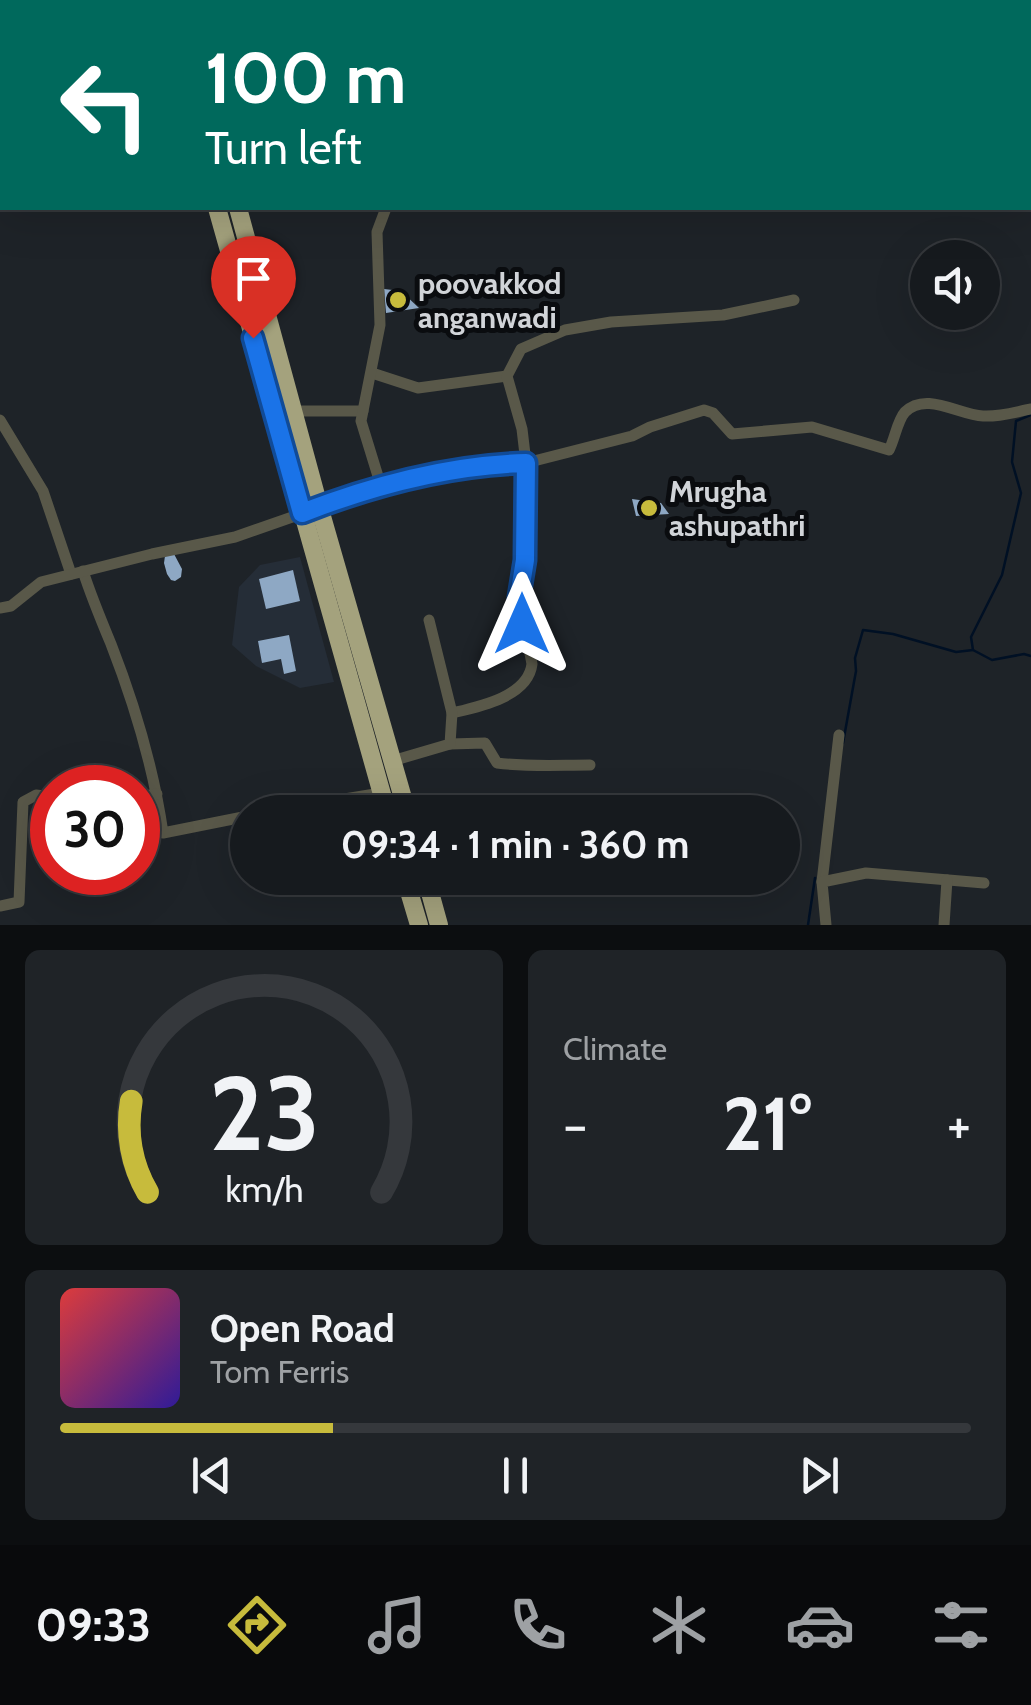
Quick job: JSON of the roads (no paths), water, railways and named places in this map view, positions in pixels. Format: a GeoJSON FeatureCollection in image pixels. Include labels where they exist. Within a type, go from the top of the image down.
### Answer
{"type":"FeatureCollection","features":[{"type":"Feature","properties":{"kind":"highway"},"geometry":{"type":"LineString","coordinates":[[219,210],[402,795]]}},
{"type":"Feature","properties":{"kind":"highway"},"geometry":{"type":"LineString","coordinates":[[239,210],[293,412],[310,510],[382,795]]}},
{"type":"Feature","properties":{"kind":"highway"},"geometry":{"type":"LineString","coordinates":[[411,895],[420,925]]}},
{"type":"Feature","properties":{"kind":"highway"},"geometry":{"type":"LineString","coordinates":[[431,895],[440,925]]}},
{"type":"Feature","properties":{"kind":"street"},"geometry":{"type":"LineString","coordinates":[[380,486],[361,422],[380,325],[378,232],[385,210]]}},
{"type":"Feature","properties":{"kind":"street"},"geometry":{"type":"LineString","coordinates":[[452,713],[487,705],[514,691],[531,672],[519,597],[525,560],[526,463],[522,429],[507,376],[521,349],[565,330],[611,322],[723,314],[794,300]]}},
{"type":"Feature","properties":{"kind":"street"},"geometry":{"type":"LineString","coordinates":[[372,373],[418,388],[507,376]]}},
{"type":"Feature","properties":{"kind":"street"},"geometry":{"type":"LineString","coordinates":[[0,608],[11,606],[41,582],[236,537],[380,486],[450,469],[526,463],[632,436],[696,410],[713,413],[732,434],[812,426],[890,450],[906,411],[916,406],[944,405],[953,411],[981,416],[1031,409]]}},
{"type":"Feature","properties":{"kind":"street"},"geometry":{"type":"LineString","coordinates":[[293,412],[363,412]]}},
{"type":"Feature","properties":{"kind":"street"},"geometry":{"type":"LineString","coordinates":[[0,420],[43,492],[112,646],[149,765]]}},
{"type":"Feature","properties":{"kind":"street"},"geometry":{"type":"LineString","coordinates":[[429,620],[452,713],[450,744]]}},
{"type":"Feature","properties":{"kind":"street"},"geometry":{"type":"LineString","coordinates":[[826,925],[822,882],[839,736]]}},
{"type":"Feature","properties":{"kind":"street"},"geometry":{"type":"LineString","coordinates":[[392,761],[450,744],[485,743],[497,763],[528,768],[590,765]]}},
{"type":"Feature","properties":{"kind":"street"},"geometry":{"type":"LineString","coordinates":[[364,795],[381,792]]}},
{"type":"Feature","properties":{"kind":"street"},"geometry":{"type":"LineString","coordinates":[[0,906],[19,902],[23,802],[30,798]]}},
{"type":"Feature","properties":{"kind":"street"},"geometry":{"type":"LineString","coordinates":[[160,807],[164,833],[230,820]]}},
{"type":"Feature","properties":{"kind":"street"},"geometry":{"type":"LineString","coordinates":[[822,882],[866,873],[984,883]]}},
{"type":"Feature","properties":{"kind":"street"},"geometry":{"type":"LineString","coordinates":[[944,925],[947,880]]}},
{"type":"Feature","properties":{"kind":"waterway"},"geometry":{"type":"LineString","coordinates":[[1031,415],[1016,421],[1012,462],[1021,493],[1002,575],[971,637],[973,650],[992,660],[1031,656]]}},
{"type":"Feature","properties":{"kind":"waterway"},"geometry":{"type":"LineString","coordinates":[[843,743],[863,630],[893,634],[956,652],[973,650]]}},
{"type":"Feature","properties":{"kind":"waterway"},"geometry":{"type":"LineString","coordinates":[[808,925],[815,878]]}},
{"type":"Feature","properties":{"kind":"place","name":"poovakkod anganwadi"},"geometry":{"type":"Point","coordinates":[398,300]}},
{"type":"Feature","properties":{"kind":"place","name":"Mrugha ashupathri"},"geometry":{"type":"Point","coordinates":[649,508]}}]}
